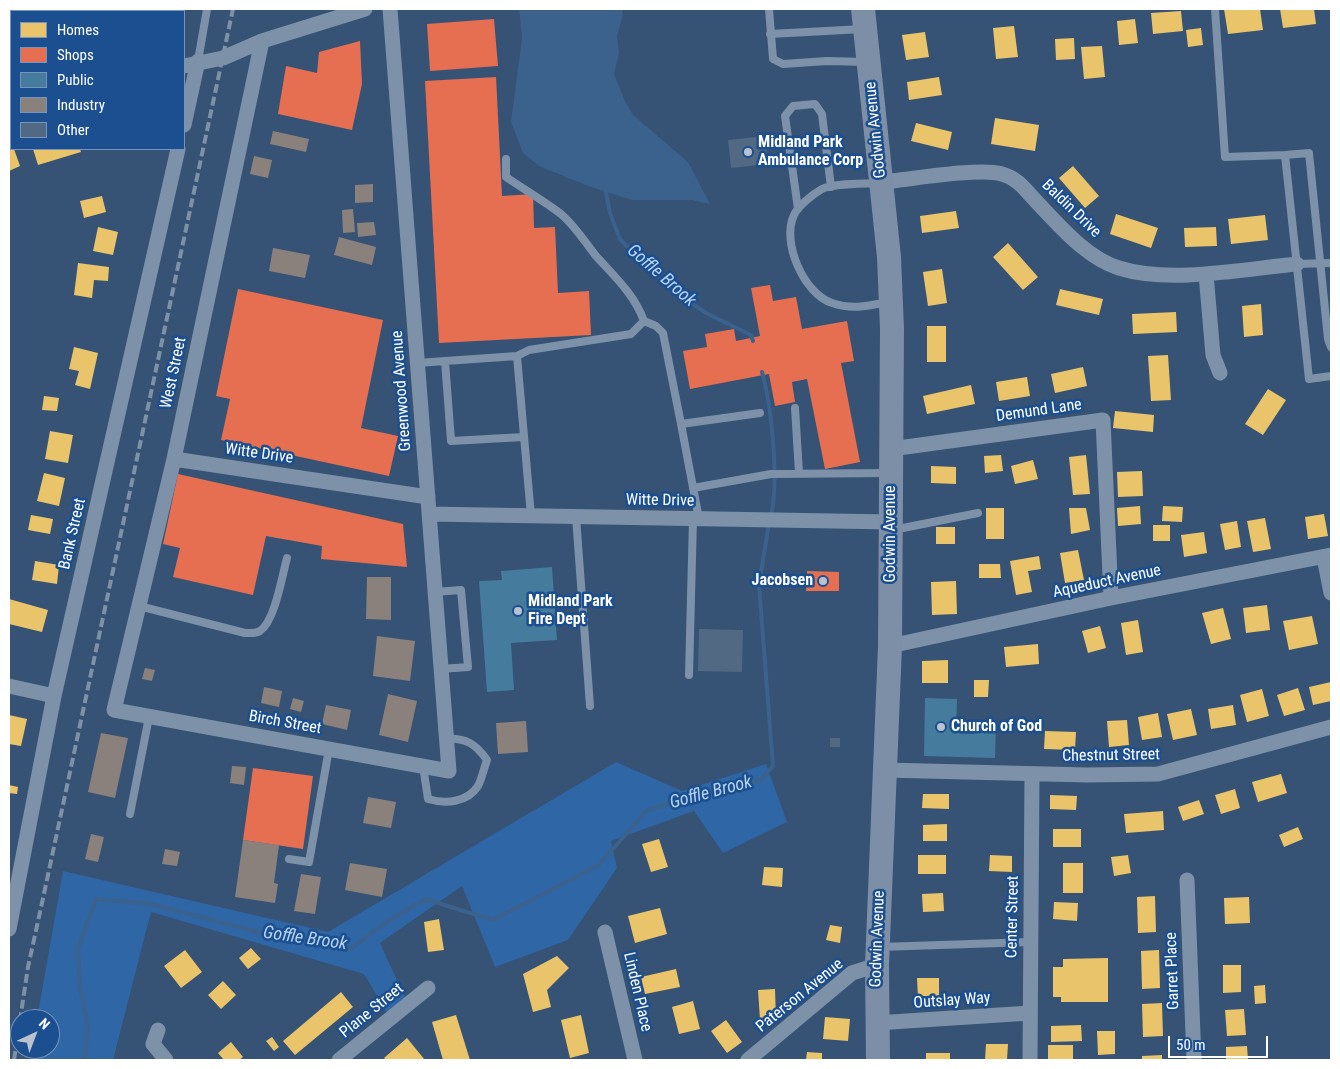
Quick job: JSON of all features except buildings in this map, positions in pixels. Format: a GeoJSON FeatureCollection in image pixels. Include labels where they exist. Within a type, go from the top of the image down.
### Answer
{"type":"FeatureCollection","features":[{"type":"Feature","properties":{"kind":"main road","name":"Godwin Avenue"},"geometry":{"type":"LineString","coordinates":[[864,19],[889,257],[891,301],[890,646],[877,956],[876,1023],[878,1060]]}},
{"type":"Feature","properties":{"kind":"street"},"geometry":{"type":"LineString","coordinates":[[185,117],[191,64],[222,58],[262,41],[365,9]]}},
{"type":"Feature","properties":{"kind":"street","name":"Greenwood Avenue"},"geometry":{"type":"LineString","coordinates":[[390,9],[448,771]]}},
{"type":"Feature","properties":{"kind":"street","name":"West Street"},"geometry":{"type":"LineString","coordinates":[[114,710],[174,459],[262,41]]}},
{"type":"Feature","properties":{"kind":"street","name":"Bank Street"},"geometry":{"type":"LineString","coordinates":[[9,930],[54,696],[178,150]]}},
{"type":"Feature","properties":{"kind":"street","name":"Baldin Drive"},"geometry":{"type":"LineString","coordinates":[[881,182],[982,172],[1002,174],[1018,182],[1080,245],[1118,268],[1140,273],[1206,274],[1297,264]]}},
{"type":"Feature","properties":{"kind":"street"},"geometry":{"type":"LineString","coordinates":[[1206,274],[1213,356],[1220,373]]}},
{"type":"Feature","properties":{"kind":"street","name":"Demund Lane"},"geometry":{"type":"LineString","coordinates":[[892,449],[1103,420],[1111,598]]}},
{"type":"Feature","properties":{"kind":"street","name":"Witte Drive"},"geometry":{"type":"LineString","coordinates":[[174,459],[428,496]]}},
{"type":"Feature","properties":{"kind":"street","name":"Witte Drive"},"geometry":{"type":"LineString","coordinates":[[429,514],[696,519],[891,526]]}},
{"type":"Feature","properties":{"kind":"street"},"geometry":{"type":"LineString","coordinates":[[1327,556],[1331,593]]}},
{"type":"Feature","properties":{"kind":"street","name":"Aqueduct Avenue"},"geometry":{"type":"LineString","coordinates":[[890,646],[1111,598],[1327,556]]}},
{"type":"Feature","properties":{"kind":"street"},"geometry":{"type":"LineString","coordinates":[[9,686],[54,696]]}},
{"type":"Feature","properties":{"kind":"street","name":"Birch Street"},"geometry":{"type":"LineString","coordinates":[[114,710],[448,771]]}},
{"type":"Feature","properties":{"kind":"street","name":"Chestnut Street"},"geometry":{"type":"LineString","coordinates":[[885,770],[1032,774],[1158,774],[1331,727]]}},
{"type":"Feature","properties":{"kind":"street","name":"Center Street"},"geometry":{"type":"LineString","coordinates":[[1030,1060],[1032,774]]}},
{"type":"Feature","properties":{"kind":"street","name":"Garret Place"},"geometry":{"type":"LineString","coordinates":[[1187,880],[1194,1060]]}},
{"type":"Feature","properties":{"kind":"street","name":"Linden Place"},"geometry":{"type":"LineString","coordinates":[[605,932],[635,1060]]}},
{"type":"Feature","properties":{"kind":"street","name":"Paterson Avenue"},"geometry":{"type":"LineString","coordinates":[[748,1060],[852,973],[877,956]]}},
{"type":"Feature","properties":{"kind":"street","name":"Plane Street"},"geometry":{"type":"LineString","coordinates":[[339,1060],[428,988]]}},
{"type":"Feature","properties":{"kind":"street","name":"Outslay Way"},"geometry":{"type":"LineString","coordinates":[[876,1023],[1030,1013]]}},
{"type":"Feature","properties":{"kind":"street"},"geometry":{"type":"LineString","coordinates":[[158,1030],[153,1044],[166,1060]]}},
{"type":"Feature","properties":{"kind":"lane"},"geometry":{"type":"LineString","coordinates":[[191,64],[207,9]]}},
{"type":"Feature","properties":{"kind":"lane"},"geometry":{"type":"LineString","coordinates":[[769,9],[773,59],[783,64],[827,61],[868,62]]}},
{"type":"Feature","properties":{"kind":"lane"},"geometry":{"type":"LineString","coordinates":[[1215,9],[1225,157],[1309,153],[1328,339],[1331,347]]}},
{"type":"Feature","properties":{"kind":"lane"},"geometry":{"type":"LineString","coordinates":[[770,34],[864,19]]}},
{"type":"Feature","properties":{"kind":"lane"},"geometry":{"type":"LineString","coordinates":[[798,209],[785,116],[793,106],[816,104],[822,114],[832,187]]}},
{"type":"Feature","properties":{"kind":"lane"},"geometry":{"type":"LineString","coordinates":[[1285,155],[1310,380],[1331,376]]}},
{"type":"Feature","properties":{"kind":"lane"},"geometry":{"type":"LineString","coordinates":[[506,159],[506,178],[562,215],[624,285],[639,308],[644,321],[656,326],[663,333],[693,488],[696,519],[689,675]]}},
{"type":"Feature","properties":{"kind":"lane"},"geometry":{"type":"LineString","coordinates":[[881,182],[823,188],[798,209],[793,217],[791,250],[805,281],[830,303],[856,308],[891,301]]}},
{"type":"Feature","properties":{"kind":"lane"},"geometry":{"type":"LineString","coordinates":[[1297,264],[1331,263]]}},
{"type":"Feature","properties":{"kind":"lane"},"geometry":{"type":"LineString","coordinates":[[417,363],[518,356],[529,350],[632,334],[644,321]]}},
{"type":"Feature","properties":{"kind":"lane"},"geometry":{"type":"LineString","coordinates":[[518,356],[531,516]]}},
{"type":"Feature","properties":{"kind":"lane"},"geometry":{"type":"LineString","coordinates":[[446,361],[451,441],[524,437]]}},
{"type":"Feature","properties":{"kind":"lane"},"geometry":{"type":"LineString","coordinates":[[795,408],[800,473]]}},
{"type":"Feature","properties":{"kind":"lane"},"geometry":{"type":"LineString","coordinates":[[681,424],[760,413]]}},
{"type":"Feature","properties":{"kind":"lane"},"geometry":{"type":"LineString","coordinates":[[693,488],[775,474],[891,473]]}},
{"type":"Feature","properties":{"kind":"lane"},"geometry":{"type":"LineString","coordinates":[[891,526],[978,513]]}},
{"type":"Feature","properties":{"kind":"lane"},"geometry":{"type":"LineString","coordinates":[[576,517],[590,706]]}},
{"type":"Feature","properties":{"kind":"lane"},"geometry":{"type":"LineString","coordinates":[[139,606],[245,633],[255,633],[262,630],[274,608],[287,558]]}},
{"type":"Feature","properties":{"kind":"lane"},"geometry":{"type":"LineString","coordinates":[[435,592],[461,590],[468,667],[441,669]]}},
{"type":"Feature","properties":{"kind":"lane"},"geometry":{"type":"LineString","coordinates":[[130,814],[149,717]]}},
{"type":"Feature","properties":{"kind":"lane"},"geometry":{"type":"LineString","coordinates":[[423,766],[428,799],[439,802],[462,800],[477,787],[487,760],[478,746],[457,739],[446,738]]}},
{"type":"Feature","properties":{"kind":"lane"},"geometry":{"type":"LineString","coordinates":[[289,859],[309,862],[330,749]]}},
{"type":"Feature","properties":{"kind":"lane"},"geometry":{"type":"LineString","coordinates":[[877,956],[1030,942]]}},
{"type":"Feature","properties":{"kind":"shaded area"},"geometry":{"type":"Polygon","coordinates":[[[519,9],[622,9],[623,15],[617,36],[619,53],[614,74],[625,101],[633,115],[688,162],[710,204],[692,200],[632,200],[591,187],[539,166],[523,153],[511,122],[522,38],[519,9]]]}},
{"type":"Feature","properties":{"kind":"shaded area"},"geometry":{"type":"Polygon","coordinates":[[[616,762],[682,791],[766,764],[787,822],[723,853],[694,811],[611,841],[617,868],[568,940],[495,967],[462,886],[380,943],[407,1002],[389,1016],[364,974],[151,912],[113,1060],[31,1060],[60,1059],[60,1009],[39,1009],[63,871],[328,932],[616,762]]]}},
{"type":"Feature","properties":{"kind":"waterway","name":"Goffle Brook"},"geometry":{"type":"LineString","coordinates":[[605,187],[610,213],[620,239],[675,292],[706,313],[751,335],[753,341]]}},
{"type":"Feature","properties":{"kind":"waterway","name":"Goffle Brook"},"geometry":{"type":"LineString","coordinates":[[762,372],[769,405],[773,444],[774,483],[771,516]]}},
{"type":"Feature","properties":{"kind":"waterway","name":"Goffle Brook"},"geometry":{"type":"LineString","coordinates":[[85,1060],[88,1026],[80,987],[78,949],[96,899],[151,904],[258,932],[352,948],[379,927],[425,899],[493,920],[599,865],[646,811],[695,795],[761,780],[773,766],[759,585],[769,523]]}},
{"type":"Feature","properties":{"kind":"railway"},"geometry":{"type":"LineString","coordinates":[[14,1060],[28,967],[233,9]]}},
{"type":"Feature","properties":{"kind":"place","name":"Midland Park Ambulance Corp"},"geometry":{"type":"Point","coordinates":[748,152]}},
{"type":"Feature","properties":{"kind":"place","name":"Jacobsen"},"geometry":{"type":"Point","coordinates":[823,581]}},
{"type":"Feature","properties":{"kind":"place","name":"Midland Park Fire Dept"},"geometry":{"type":"Point","coordinates":[518,611]}},
{"type":"Feature","properties":{"kind":"place","name":"Church of God"},"geometry":{"type":"Point","coordinates":[941,727]}}]}
